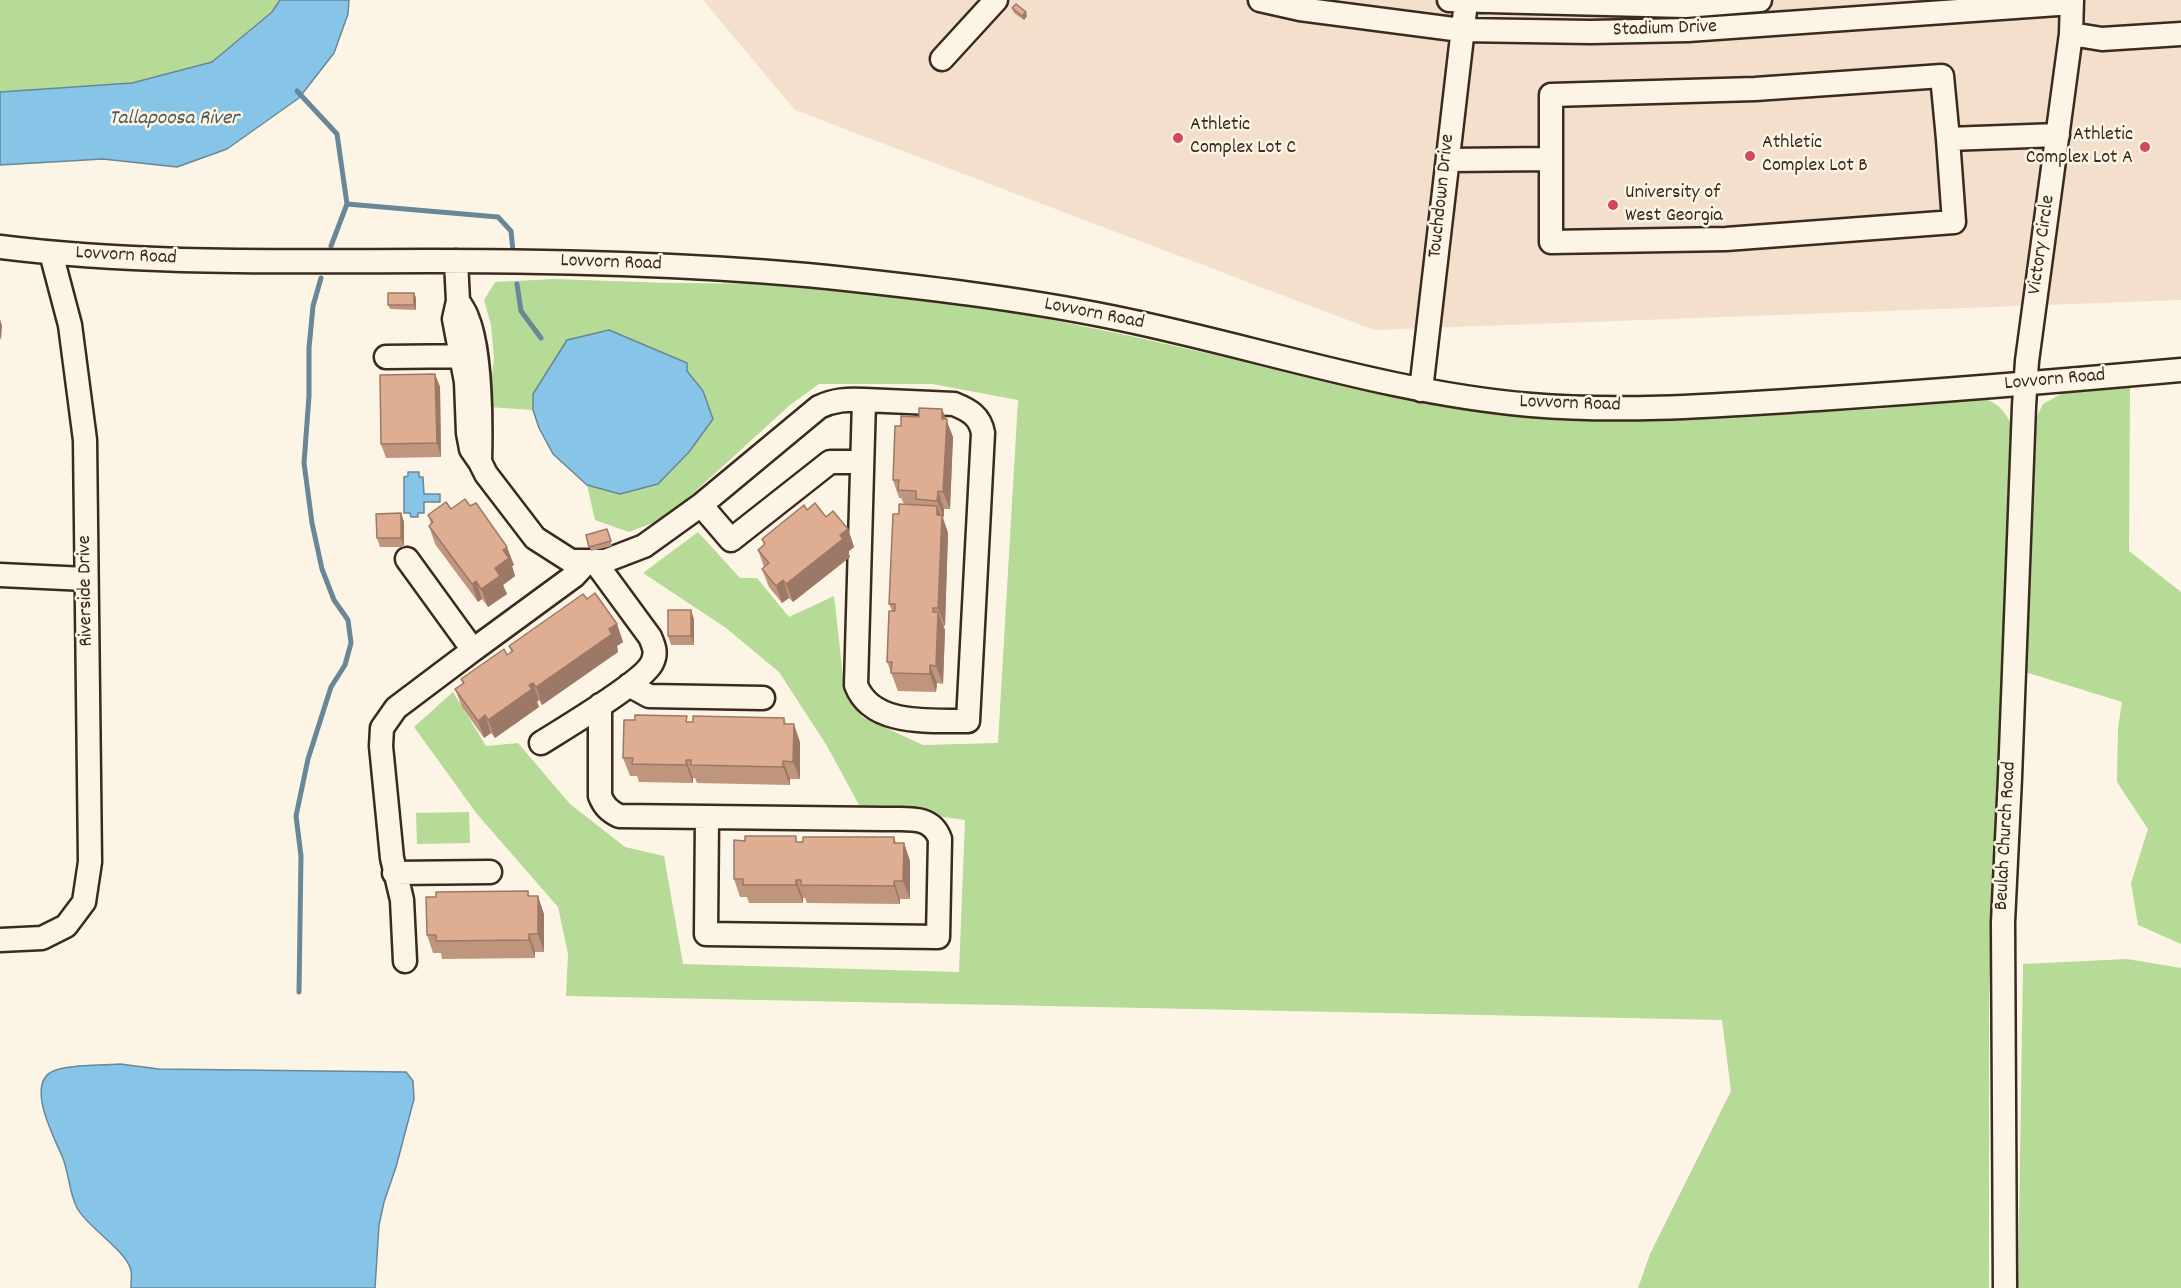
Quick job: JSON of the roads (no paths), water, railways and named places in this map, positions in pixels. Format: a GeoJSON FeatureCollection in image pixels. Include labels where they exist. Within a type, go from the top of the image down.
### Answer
{"type":"FeatureCollection","features":[{"type":"Feature","properties":{"kind":"street"},"geometry":{"type":"LineString","coordinates":[[942,59],[996,0]]}},
{"type":"Feature","properties":{"kind":"street","name":"Stadium Drive"},"geometry":{"type":"LineString","coordinates":[[1260,0],[1300,9],[1461,30],[1591,32],[1688,30],[2072,2]]}},
{"type":"Feature","properties":{"kind":"street","name":"Stadium Drive"},"geometry":{"type":"LineString","coordinates":[[1458,1],[1685,6],[1760,0]]}},
{"type":"Feature","properties":{"kind":"street","name":"Touchdown Drive"},"geometry":{"type":"LineString","coordinates":[[1421,390],[1461,30],[1458,1]]}},
{"type":"Feature","properties":{"kind":"street","name":"Victory Circle"},"geometry":{"type":"LineString","coordinates":[[2025,384],[2071,34],[2072,2]]}},
{"type":"Feature","properties":{"kind":"street"},"geometry":{"type":"LineString","coordinates":[[2071,34],[2102,39],[2181,34]]}},
{"type":"Feature","properties":{"kind":"street"},"geometry":{"type":"LineString","coordinates":[[1942,76],[1948,139],[1954,222],[1726,239],[1551,242],[1551,95],[1755,89],[1942,76]]}},
{"type":"Feature","properties":{"kind":"street"},"geometry":{"type":"LineString","coordinates":[[1948,139],[2058,135]]}},
{"type":"Feature","properties":{"kind":"street"},"geometry":{"type":"LineString","coordinates":[[1448,160],[1551,159]]}},
{"type":"Feature","properties":{"kind":"street","name":"Lovvorn Road"},"geometry":{"type":"LineString","coordinates":[[0,247],[51,253],[228,262],[456,261],[649,264],[825,277],[1010,300],[1112,317],[1421,390],[1534,405],[1652,407],[1725,405],[2025,384],[2181,370]]}},
{"type":"Feature","properties":{"kind":"street","name":"Riverside Drive"},"geometry":{"type":"LineString","coordinates":[[0,940],[42,938],[66,926],[84,902],[90,862],[85,440],[70,325],[51,253]]}},
{"type":"Feature","properties":{"kind":"street"},"geometry":{"type":"LineString","coordinates":[[456,261],[458,301],[454,319],[468,356],[466,382],[468,433],[471,449],[486,474],[535,538],[571,561],[605,561],[644,546],[701,505],[819,407],[835,400],[864,399],[954,404],[975,415],[981,424],[983,433],[968,721],[906,719],[879,711],[861,697],[856,685],[864,399]]}},
{"type":"Feature","properties":{"kind":"street"},"geometry":{"type":"LineString","coordinates":[[386,357],[468,356]]}},
{"type":"Feature","properties":{"kind":"street","name":"Beulah Church Road"},"geometry":{"type":"LineString","coordinates":[[2005,1288],[2003,922],[2025,384]]}},
{"type":"Feature","properties":{"kind":"street"},"geometry":{"type":"LineString","coordinates":[[701,505],[731,540],[830,462],[861,462]]}},
{"type":"Feature","properties":{"kind":"street"},"geometry":{"type":"LineString","coordinates":[[407,559],[473,650]]}},
{"type":"Feature","properties":{"kind":"street"},"geometry":{"type":"LineString","coordinates":[[405,961],[402,900],[394,873],[381,746],[382,728],[396,708],[591,562]]}},
{"type":"Feature","properties":{"kind":"street"},"geometry":{"type":"LineString","coordinates":[[541,743],[629,685],[651,665],[656,651],[650,637],[591,562]]}},
{"type":"Feature","properties":{"kind":"street"},"geometry":{"type":"LineString","coordinates":[[0,575],[86,579]]}},
{"type":"Feature","properties":{"kind":"street"},"geometry":{"type":"LineString","coordinates":[[629,685],[649,696],[764,698]]}},
{"type":"Feature","properties":{"kind":"street"},"geometry":{"type":"LineString","coordinates":[[600,705],[600,796],[610,812],[619,816],[707,817],[911,820],[930,824],[936,828],[940,839],[939,937],[706,934],[707,817]]}},
{"type":"Feature","properties":{"kind":"street"},"geometry":{"type":"LineString","coordinates":[[394,873],[490,872]]}},
{"type":"Feature","properties":{"kind":"water","name":"Tallapoosa River"},"geometry":{"type":"Polygon","coordinates":[[[280,0],[349,0],[348,14],[334,53],[299,98],[227,149],[177,167],[103,159],[0,165],[0,92],[132,83],[212,62],[272,12],[280,0]]]}},
{"type":"Feature","properties":{"kind":"water"},"geometry":{"type":"Polygon","coordinates":[[[609,330],[687,363],[687,371],[703,391],[713,419],[689,452],[658,484],[620,494],[587,485],[553,454],[539,428],[533,410],[533,394],[567,340],[609,330]]]}},
{"type":"Feature","properties":{"kind":"water"},"geometry":{"type":"Polygon","coordinates":[[[408,472],[419,472],[419,477],[423,477],[424,494],[440,494],[440,502],[424,502],[424,513],[418,513],[418,517],[411,517],[410,513],[404,513],[404,477],[408,476],[408,472]]]}},
{"type":"Feature","properties":{"kind":"water"},"geometry":{"type":"Polygon","coordinates":[[[120,1064],[159,1069],[406,1072],[413,1081],[414,1099],[379,1225],[375,1288],[131,1288],[131,1270],[122,1254],[90,1224],[77,1208],[64,1162],[48,1123],[41,1097],[42,1085],[46,1076],[56,1070],[120,1064]]]}},
{"type":"Feature","properties":{"kind":"waterway"},"geometry":{"type":"LineString","coordinates":[[297,91],[337,134],[347,204],[331,246]]}},
{"type":"Feature","properties":{"kind":"waterway"},"geometry":{"type":"LineString","coordinates":[[347,204],[498,217],[511,231],[513,251]]}},
{"type":"Feature","properties":{"kind":"waterway"},"geometry":{"type":"LineString","coordinates":[[299,992],[301,856],[296,816],[308,759],[331,687],[345,665],[351,643],[348,620],[334,600],[322,569],[312,523],[304,463],[309,396],[309,348],[313,306],[321,278]]}},
{"type":"Feature","properties":{"kind":"waterway"},"geometry":{"type":"LineString","coordinates":[[517,284],[521,311],[541,338]]}},
{"type":"Feature","properties":{"kind":"place","name":"Athletic Complex Lot C"},"geometry":{"type":"Point","coordinates":[1178,138]}},
{"type":"Feature","properties":{"kind":"place","name":"Athletic Complex Lot A"},"geometry":{"type":"Point","coordinates":[2145,147]}},
{"type":"Feature","properties":{"kind":"place","name":"Athletic Complex Lot B"},"geometry":{"type":"Point","coordinates":[1750,156]}},
{"type":"Feature","properties":{"kind":"place","name":"University of West Georgia"},"geometry":{"type":"Point","coordinates":[1613,205]}}]}
